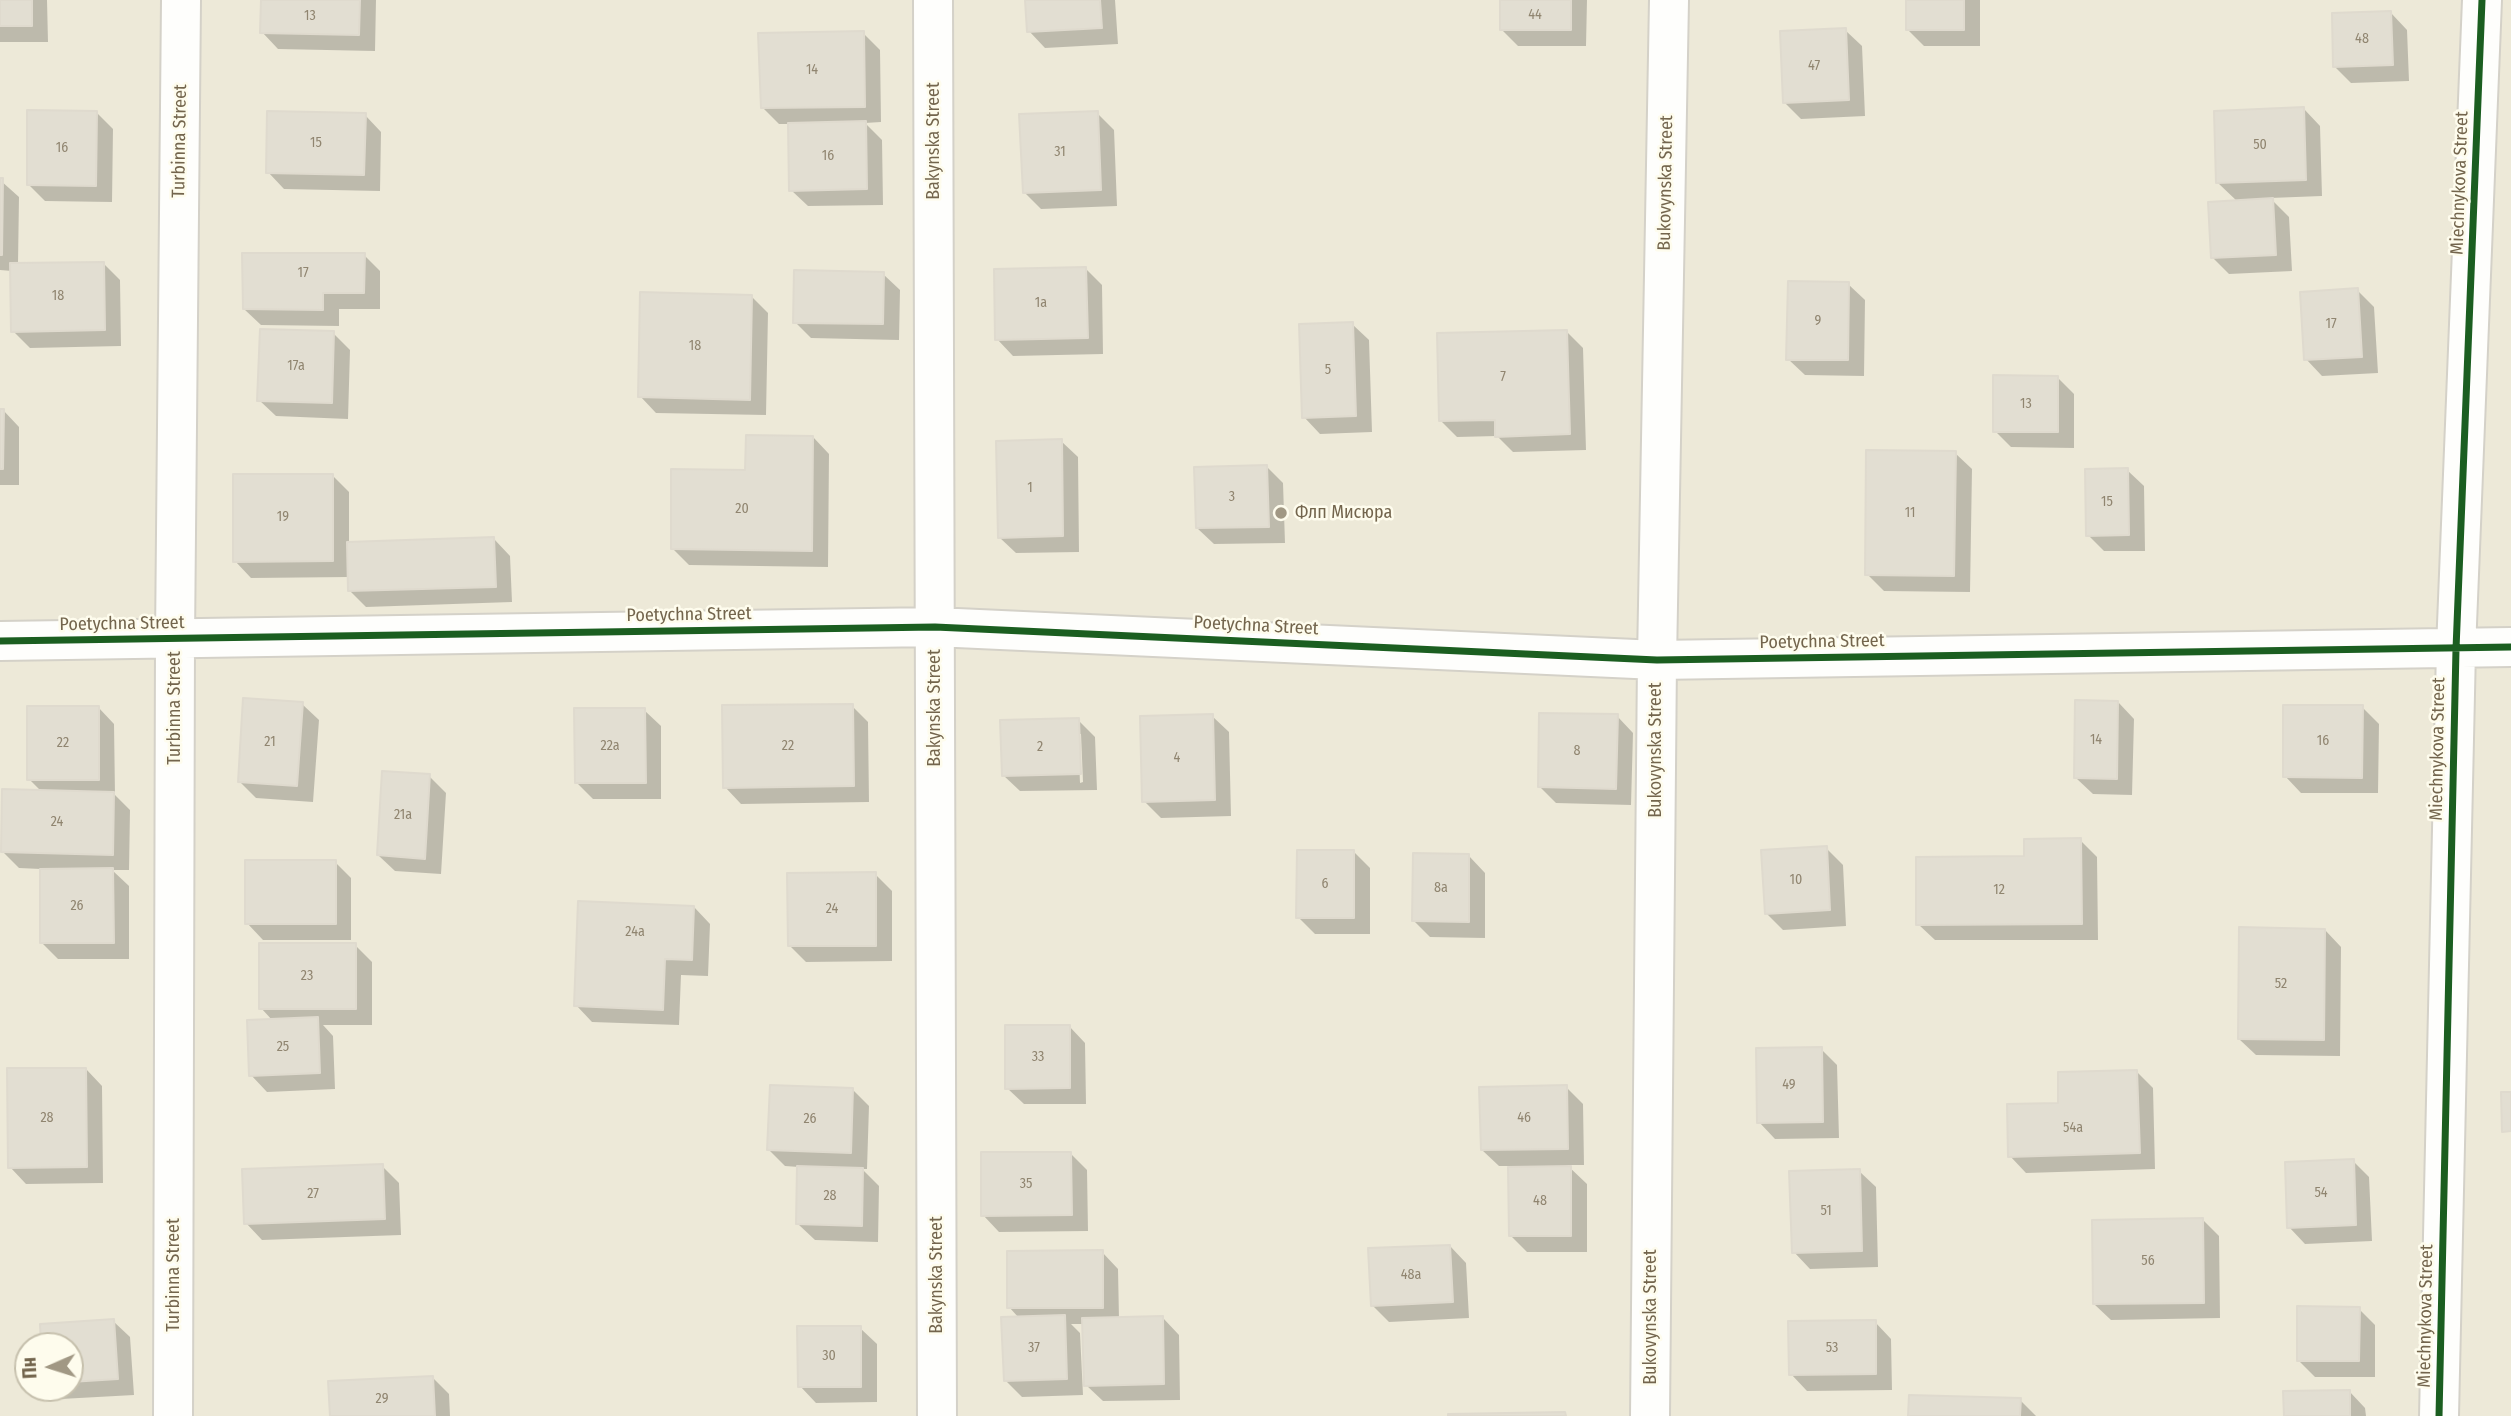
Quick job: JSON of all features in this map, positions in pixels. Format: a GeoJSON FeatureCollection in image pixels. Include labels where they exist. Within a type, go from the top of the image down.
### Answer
{"type":"FeatureCollection","features":[{"type":"Feature","properties":{"kind":"street","name":"Turbinna Street"},"geometry":{"type":"LineString","coordinates":[[173,1416],[175,639],[181,0]]}},
{"type":"Feature","properties":{"kind":"street","name":"Bakynska Street"},"geometry":{"type":"LineString","coordinates":[[933,0],[937,1416]]}},
{"type":"Feature","properties":{"kind":"street","name":"Bukovynska Street"},"geometry":{"type":"LineString","coordinates":[[1650,1416],[1657,660],[1669,0]]}},
{"type":"Feature","properties":{"kind":"street","name":"Miechnykova Street"},"geometry":{"type":"LineString","coordinates":[[2439,1416],[2456,649],[2482,0]]}},
{"type":"Feature","properties":{"kind":"street","name":"Poetychna Street"},"geometry":{"type":"LineString","coordinates":[[0,641],[935,627],[1657,660],[2511,647]]}},
{"type":"Feature","properties":{"kind":"shaded area"},"geometry":{"type":"Polygon","coordinates":[[[0,0],[2511,0],[2511,1416],[0,1416],[0,0]]]}},
{"type":"Feature","properties":{"kind":"building"},"geometry":{"type":"Polygon","coordinates":[[[0,0],[32,0],[32,26],[0,26],[0,0]]]}},
{"type":"Feature","properties":{"kind":"building"},"geometry":{"type":"Polygon","coordinates":[[[261,0],[360,0],[359,35],[260,33],[261,0]]]}},
{"type":"Feature","properties":{"kind":"building"},"geometry":{"type":"Polygon","coordinates":[[[1025,0],[1100,0],[1102,28],[1027,32],[1025,0]]]}},
{"type":"Feature","properties":{"kind":"building"},"geometry":{"type":"Polygon","coordinates":[[[1500,0],[1571,0],[1571,30],[1500,30],[1500,0]]]}},
{"type":"Feature","properties":{"kind":"building"},"geometry":{"type":"Polygon","coordinates":[[[1906,0],[1964,0],[1964,30],[1906,30],[1906,0]]]}},
{"type":"Feature","properties":{"kind":"building"},"geometry":{"type":"Polygon","coordinates":[[[2391,11],[2393,65],[2333,67],[2332,13],[2391,11]]]}},
{"type":"Feature","properties":{"kind":"building"},"geometry":{"type":"Polygon","coordinates":[[[1846,28],[1849,100],[1783,103],[1780,31],[1846,28]]]}},
{"type":"Feature","properties":{"kind":"building"},"geometry":{"type":"Polygon","coordinates":[[[864,31],[865,107],[761,108],[758,33],[864,31]]]}},
{"type":"Feature","properties":{"kind":"building"},"geometry":{"type":"Polygon","coordinates":[[[2304,107],[2306,180],[2216,183],[2214,111],[2304,107]]]}},
{"type":"Feature","properties":{"kind":"building"},"geometry":{"type":"Polygon","coordinates":[[[27,110],[97,111],[96,186],[27,185],[27,110]]]}},
{"type":"Feature","properties":{"kind":"building"},"geometry":{"type":"Polygon","coordinates":[[[267,111],[366,113],[364,175],[266,173],[267,111]]]}},
{"type":"Feature","properties":{"kind":"building"},"geometry":{"type":"Polygon","coordinates":[[[1098,111],[1101,190],[1023,193],[1019,114],[1098,111]]]}},
{"type":"Feature","properties":{"kind":"building"},"geometry":{"type":"Polygon","coordinates":[[[866,121],[867,189],[789,191],[788,123],[866,121]]]}},
{"type":"Feature","properties":{"kind":"building"},"geometry":{"type":"Polygon","coordinates":[[[0,178],[3,178],[2,255],[0,255],[0,178]]]}},
{"type":"Feature","properties":{"kind":"building"},"geometry":{"type":"Polygon","coordinates":[[[2273,198],[2276,255],[2211,258],[2208,202],[2273,198]]]}},
{"type":"Feature","properties":{"kind":"building"},"geometry":{"type":"Polygon","coordinates":[[[242,253],[365,253],[364,293],[323,293],[323,310],[243,309],[242,253]]]}},
{"type":"Feature","properties":{"kind":"building"},"geometry":{"type":"Polygon","coordinates":[[[104,262],[105,330],[11,332],[10,263],[104,262]]]}},
{"type":"Feature","properties":{"kind":"building"},"geometry":{"type":"Polygon","coordinates":[[[1086,267],[1088,338],[995,340],[994,269],[1086,267]]]}},
{"type":"Feature","properties":{"kind":"building"},"geometry":{"type":"Polygon","coordinates":[[[794,270],[884,272],[883,324],[793,323],[794,270]]]}},
{"type":"Feature","properties":{"kind":"building"},"geometry":{"type":"Polygon","coordinates":[[[1788,281],[1849,282],[1848,360],[1786,360],[1788,281]]]}},
{"type":"Feature","properties":{"kind":"building"},"geometry":{"type":"Polygon","coordinates":[[[2358,288],[2362,357],[2304,360],[2300,292],[2358,288]]]}},
{"type":"Feature","properties":{"kind":"building"},"geometry":{"type":"Polygon","coordinates":[[[640,292],[752,295],[750,400],[638,397],[640,292]]]}},
{"type":"Feature","properties":{"kind":"building"},"geometry":{"type":"Polygon","coordinates":[[[1353,322],[1356,416],[1302,418],[1299,324],[1353,322]]]}},
{"type":"Feature","properties":{"kind":"building"},"geometry":{"type":"Polygon","coordinates":[[[260,329],[334,331],[332,403],[257,401],[260,329]]]}},
{"type":"Feature","properties":{"kind":"building"},"geometry":{"type":"Polygon","coordinates":[[[1567,330],[1570,434],[1495,437],[1495,420],[1439,421],[1437,333],[1567,330]]]}},
{"type":"Feature","properties":{"kind":"building"},"geometry":{"type":"Polygon","coordinates":[[[1993,375],[2058,376],[2058,432],[1993,432],[1993,375]]]}},
{"type":"Feature","properties":{"kind":"building"},"geometry":{"type":"Polygon","coordinates":[[[0,409],[4,409],[3,469],[0,469],[0,409]]]}},
{"type":"Feature","properties":{"kind":"building"},"geometry":{"type":"Polygon","coordinates":[[[746,435],[813,436],[812,551],[671,549],[671,469],[745,470],[746,435]]]}},
{"type":"Feature","properties":{"kind":"building"},"geometry":{"type":"Polygon","coordinates":[[[1062,439],[1063,536],[998,538],[996,441],[1062,439]]]}},
{"type":"Feature","properties":{"kind":"building"},"geometry":{"type":"Polygon","coordinates":[[[1866,450],[1956,451],[1954,576],[1865,575],[1866,450]]]}},
{"type":"Feature","properties":{"kind":"building"},"geometry":{"type":"Polygon","coordinates":[[[1267,465],[1269,527],[1196,528],[1194,467],[1267,465]]]}},
{"type":"Feature","properties":{"kind":"building"},"geometry":{"type":"Polygon","coordinates":[[[2128,468],[2129,535],[2086,536],[2085,469],[2128,468]]]}},
{"type":"Feature","properties":{"kind":"building"},"geometry":{"type":"Polygon","coordinates":[[[233,474],[333,474],[333,561],[233,562],[233,474]]]}},
{"type":"Feature","properties":{"kind":"building"},"geometry":{"type":"Polygon","coordinates":[[[494,537],[496,587],[348,591],[347,542],[494,537]]]}},
{"type":"Feature","properties":{"kind":"building"},"geometry":{"type":"Polygon","coordinates":[[[243,698],[303,702],[297,786],[238,782],[243,698]]]}},
{"type":"Feature","properties":{"kind":"building"},"geometry":{"type":"Polygon","coordinates":[[[2075,700],[2118,701],[2117,779],[2074,778],[2075,700]]]}},
{"type":"Feature","properties":{"kind":"building"},"geometry":{"type":"Polygon","coordinates":[[[853,704],[854,786],[723,788],[722,705],[853,704]]]}},
{"type":"Feature","properties":{"kind":"building"},"geometry":{"type":"Polygon","coordinates":[[[2283,705],[2363,705],[2362,778],[2283,777],[2283,705]]]}},
{"type":"Feature","properties":{"kind":"building"},"geometry":{"type":"Polygon","coordinates":[[[27,706],[99,706],[99,780],[27,780],[27,706]]]}},
{"type":"Feature","properties":{"kind":"building"},"geometry":{"type":"Polygon","coordinates":[[[574,708],[645,708],[646,783],[575,783],[574,708]]]}},
{"type":"Feature","properties":{"kind":"building"},"geometry":{"type":"Polygon","coordinates":[[[1539,713],[1618,714],[1616,789],[1538,787],[1539,713]]]}},
{"type":"Feature","properties":{"kind":"building"},"geometry":{"type":"Polygon","coordinates":[[[1213,714],[1215,800],[1142,802],[1140,716],[1213,714]]]}},
{"type":"Feature","properties":{"kind":"building"},"geometry":{"type":"Polygon","coordinates":[[[1079,718],[1081,774],[1002,776],[1000,720],[1079,718]]]}},
{"type":"Feature","properties":{"kind":"building"},"geometry":{"type":"Polygon","coordinates":[[[382,771],[430,774],[425,859],[377,855],[382,771]]]}},
{"type":"Feature","properties":{"kind":"building"},"geometry":{"type":"Polygon","coordinates":[[[2,789],[114,792],[113,855],[1,852],[2,789]]]}},
{"type":"Feature","properties":{"kind":"building"},"geometry":{"type":"Polygon","coordinates":[[[2081,838],[2082,924],[1916,925],[1916,857],[2024,856],[2024,839],[2081,838]]]}},
{"type":"Feature","properties":{"kind":"building"},"geometry":{"type":"Polygon","coordinates":[[[1827,846],[1830,910],[1765,914],[1761,850],[1827,846]]]}},
{"type":"Feature","properties":{"kind":"building"},"geometry":{"type":"Polygon","coordinates":[[[1297,850],[1354,850],[1354,918],[1296,918],[1297,850]]]}},
{"type":"Feature","properties":{"kind":"building"},"geometry":{"type":"Polygon","coordinates":[[[1413,853],[1469,854],[1469,922],[1412,921],[1413,853]]]}},
{"type":"Feature","properties":{"kind":"building"},"geometry":{"type":"Polygon","coordinates":[[[245,860],[336,860],[336,924],[245,924],[245,860]]]}},
{"type":"Feature","properties":{"kind":"building"},"geometry":{"type":"Polygon","coordinates":[[[113,868],[114,943],[40,943],[40,869],[113,868]]]}},
{"type":"Feature","properties":{"kind":"building"},"geometry":{"type":"Polygon","coordinates":[[[876,872],[876,946],[788,946],[787,873],[876,872]]]}},
{"type":"Feature","properties":{"kind":"building"},"geometry":{"type":"Polygon","coordinates":[[[578,901],[694,906],[692,960],[665,959],[663,1010],[574,1006],[578,901]]]}},
{"type":"Feature","properties":{"kind":"building"},"geometry":{"type":"Polygon","coordinates":[[[2239,927],[2325,929],[2324,1040],[2238,1039],[2239,927]]]}},
{"type":"Feature","properties":{"kind":"building"},"geometry":{"type":"Polygon","coordinates":[[[259,943],[356,943],[356,1009],[259,1009],[259,943]]]}},
{"type":"Feature","properties":{"kind":"building"},"geometry":{"type":"Polygon","coordinates":[[[318,1017],[320,1073],[249,1076],[247,1020],[318,1017]]]}},
{"type":"Feature","properties":{"kind":"building"},"geometry":{"type":"Polygon","coordinates":[[[1005,1025],[1070,1025],[1070,1088],[1005,1089],[1005,1025]]]}},
{"type":"Feature","properties":{"kind":"building"},"geometry":{"type":"Polygon","coordinates":[[[1822,1047],[1823,1122],[1757,1123],[1756,1048],[1822,1047]]]}},
{"type":"Feature","properties":{"kind":"building"},"geometry":{"type":"Polygon","coordinates":[[[7,1068],[86,1068],[87,1167],[8,1168],[7,1068]]]}},
{"type":"Feature","properties":{"kind":"building"},"geometry":{"type":"Polygon","coordinates":[[[2137,1070],[2140,1153],[2008,1157],[2007,1104],[2058,1103],[2058,1072],[2137,1070]]]}},
{"type":"Feature","properties":{"kind":"building"},"geometry":{"type":"Polygon","coordinates":[[[770,1085],[853,1088],[851,1153],[767,1150],[770,1085]]]}},
{"type":"Feature","properties":{"kind":"building"},"geometry":{"type":"Polygon","coordinates":[[[1567,1085],[1568,1149],[1481,1150],[1479,1087],[1567,1085]]]}},
{"type":"Feature","properties":{"kind":"building"},"geometry":{"type":"Polygon","coordinates":[[[2501,1092],[2511,1092],[2511,1131],[2502,1132],[2501,1092]]]}},
{"type":"Feature","properties":{"kind":"building"},"geometry":{"type":"Polygon","coordinates":[[[981,1152],[1071,1152],[1072,1215],[981,1216],[981,1152]]]}},
{"type":"Feature","properties":{"kind":"building"},"geometry":{"type":"Polygon","coordinates":[[[2354,1159],[2356,1225],[2287,1228],[2285,1162],[2354,1159]]]}},
{"type":"Feature","properties":{"kind":"building"},"geometry":{"type":"Polygon","coordinates":[[[383,1164],[385,1219],[244,1224],[242,1169],[383,1164]]]}},
{"type":"Feature","properties":{"kind":"building"},"geometry":{"type":"Polygon","coordinates":[[[797,1166],[863,1168],[862,1226],[796,1224],[797,1166]]]}},
{"type":"Feature","properties":{"kind":"building"},"geometry":{"type":"Polygon","coordinates":[[[1571,1166],[1571,1236],[1509,1236],[1508,1167],[1571,1166]]]}},
{"type":"Feature","properties":{"kind":"building"},"geometry":{"type":"Polygon","coordinates":[[[1860,1169],[1862,1251],[1792,1253],[1789,1171],[1860,1169]]]}},
{"type":"Feature","properties":{"kind":"building"},"geometry":{"type":"Polygon","coordinates":[[[2203,1218],[2204,1303],[2093,1304],[2092,1220],[2203,1218]]]}},
{"type":"Feature","properties":{"kind":"building"},"geometry":{"type":"Polygon","coordinates":[[[1450,1245],[1453,1302],[1371,1306],[1368,1248],[1450,1245]]]}},
{"type":"Feature","properties":{"kind":"building"},"geometry":{"type":"Polygon","coordinates":[[[1103,1250],[1103,1308],[1007,1308],[1007,1251],[1103,1250]]]}},
{"type":"Feature","properties":{"kind":"building"},"geometry":{"type":"Polygon","coordinates":[[[2297,1306],[2360,1307],[2359,1361],[2297,1361],[2297,1306]]]}},
{"type":"Feature","properties":{"kind":"building"},"geometry":{"type":"Polygon","coordinates":[[[1065,1315],[1067,1379],[1004,1381],[1001,1317],[1065,1315]]]}},
{"type":"Feature","properties":{"kind":"building"},"geometry":{"type":"Polygon","coordinates":[[[1163,1316],[1164,1384],[1084,1386],[1082,1318],[1163,1316]]]}},
{"type":"Feature","properties":{"kind":"building"},"geometry":{"type":"Polygon","coordinates":[[[114,1319],[118,1379],[84,1381],[84,1332],[40,1332],[40,1324],[114,1319]]]}},
{"type":"Feature","properties":{"kind":"building"},"geometry":{"type":"Polygon","coordinates":[[[1876,1320],[1876,1374],[1789,1375],[1788,1321],[1876,1320]]]}},
{"type":"Feature","properties":{"kind":"building"},"geometry":{"type":"Polygon","coordinates":[[[797,1326],[861,1326],[861,1387],[798,1387],[797,1326]]]}},
{"type":"Feature","properties":{"kind":"building"},"geometry":{"type":"Polygon","coordinates":[[[433,1376],[435,1416],[330,1416],[328,1381],[433,1376]]]}},
{"type":"Feature","properties":{"kind":"building"},"geometry":{"type":"Polygon","coordinates":[[[2350,1390],[2350,1416],[2284,1416],[2283,1391],[2350,1390]]]}},
{"type":"Feature","properties":{"kind":"building"},"geometry":{"type":"Polygon","coordinates":[[[1909,1395],[2021,1398],[2020,1416],[1908,1416],[1909,1395]]]}},
{"type":"Feature","properties":{"kind":"building"},"geometry":{"type":"Polygon","coordinates":[[[1565,1412],[1566,1416],[1448,1416],[1448,1414],[1565,1412]]]}},
{"type":"Feature","properties":{"kind":"cycle path"},"geometry":{"type":"LineString","coordinates":[[2439,1416],[2456,649],[2482,0]]}},
{"type":"Feature","properties":{"kind":"cycle path"},"geometry":{"type":"LineString","coordinates":[[0,641],[935,627],[1657,660],[2511,647]]}},
{"type":"Feature","properties":{"kind":"place","name":"Флп Мисюра"},"geometry":{"type":"Point","coordinates":[1281,513]}}]}
